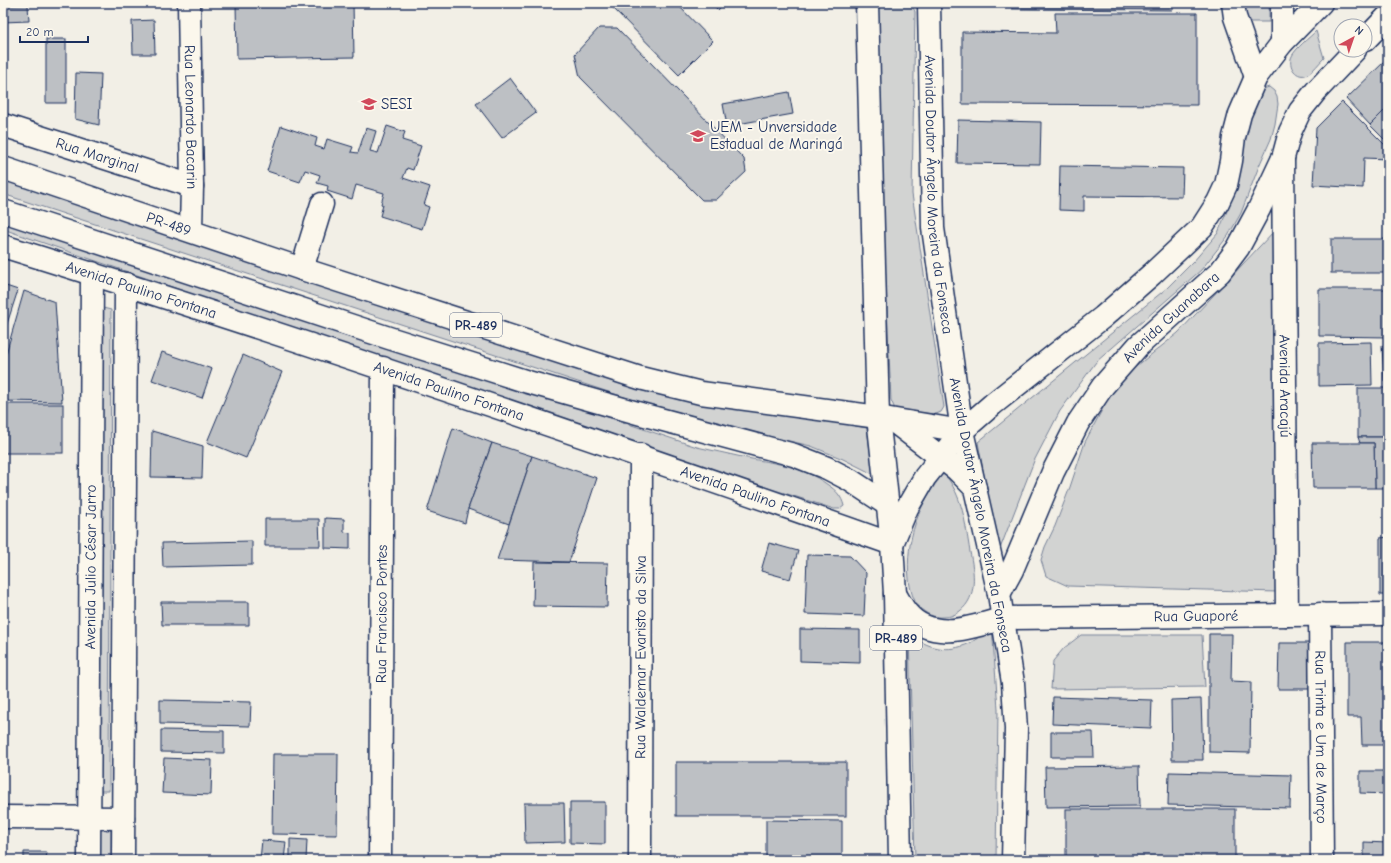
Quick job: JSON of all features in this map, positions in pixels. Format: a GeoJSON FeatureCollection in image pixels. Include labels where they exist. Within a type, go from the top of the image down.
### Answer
{"type":"FeatureCollection","features":[{"type":"Feature","properties":{"kind":"street","name":"Rua Leonardo Bacarin"},"geometry":{"type":"LineString","coordinates":[[189,3],[192,186],[191,230]]}},
{"type":"Feature","properties":{"kind":"street"},"geometry":{"type":"LineString","coordinates":[[867,3],[884,418],[941,457],[956,469],[975,488]]}},
{"type":"Feature","properties":{"kind":"street","name":"Avenida Doutor Ângelo Moreira da Fonseca"},"geometry":{"type":"LineString","coordinates":[[929,3],[933,228],[962,430],[1004,618],[1013,683],[1016,729],[1013,860]]}},
{"type":"Feature","properties":{"kind":"street"},"geometry":{"type":"LineString","coordinates":[[1233,3],[1235,17],[1256,77]]}},
{"type":"Feature","properties":{"kind":"street"},"geometry":{"type":"LineString","coordinates":[[1282,3],[1282,43]]}},
{"type":"Feature","properties":{"kind":"street"},"geometry":{"type":"LineString","coordinates":[[892,544],[907,508],[925,477],[962,430],[1108,312],[1152,274],[1202,227],[1218,202],[1226,185],[1234,136],[1240,114],[1256,77],[1282,43],[1321,3]]}},
{"type":"Feature","properties":{"kind":"street"},"geometry":{"type":"LineString","coordinates":[[1373,32],[1388,16]]}},
{"type":"Feature","properties":{"kind":"street","name":"Avenida Guanabara"},"geometry":{"type":"LineString","coordinates":[[999,594],[1012,570],[1053,472],[1078,423],[1103,386],[1138,346],[1220,272],[1238,248],[1260,209],[1283,158],[1290,132],[1300,111],[1316,91],[1347,58]]}},
{"type":"Feature","properties":{"kind":"street","name":"Rua Marginal"},"geometry":{"type":"LineString","coordinates":[[3,125],[192,186]]}},
{"type":"Feature","properties":{"kind":"street","name":"Avenida Aracajú"},"geometry":{"type":"LineString","coordinates":[[1283,158],[1287,615]]}},
{"type":"Feature","properties":{"kind":"street","name":"PR-489"},"geometry":{"type":"LineString","coordinates":[[3,168],[302,268],[640,378],[701,393],[962,430]]}},
{"type":"Feature","properties":{"kind":"street"},"geometry":{"type":"LineString","coordinates":[[302,268],[322,204]]}},
{"type":"Feature","properties":{"kind":"street","name":"PR-489"},"geometry":{"type":"LineString","coordinates":[[3,211],[397,341],[528,382],[794,455],[827,468],[888,505]]}},
{"type":"Feature","properties":{"kind":"street","name":"Avenida Paulino Fontana"},"geometry":{"type":"LineString","coordinates":[[3,246],[92,273],[383,368],[640,455],[892,544]]}},
{"type":"Feature","properties":{"kind":"street","name":"Avenida Julio César Jarro"},"geometry":{"type":"LineString","coordinates":[[89,860],[92,273]]}},
{"type":"Feature","properties":{"kind":"street"},"geometry":{"type":"LineString","coordinates":[[123,860],[126,284]]}},
{"type":"Feature","properties":{"kind":"street","name":"Rua Francisco Pontes"},"geometry":{"type":"LineString","coordinates":[[380,860],[383,368]]}},
{"type":"Feature","properties":{"kind":"street","name":"PR-489"},"geometry":{"type":"LineString","coordinates":[[884,418],[888,505],[895,594],[900,860]]}},
{"type":"Feature","properties":{"kind":"street","name":"Rua Waldemar Evaristo da Silva"},"geometry":{"type":"LineString","coordinates":[[640,455],[640,860]]}},
{"type":"Feature","properties":{"kind":"street","name":"Rua Guaporé"},"geometry":{"type":"LineString","coordinates":[[895,594],[907,613],[920,624],[935,630],[946,631],[965,628],[1004,618],[1388,614]]}},
{"type":"Feature","properties":{"kind":"street","name":"Rua Trinta e Um de Março"},"geometry":{"type":"LineString","coordinates":[[1320,614],[1322,860]]}},
{"type":"Feature","properties":{"kind":"street"},"geometry":{"type":"LineString","coordinates":[[3,817],[123,818]]}},
{"type":"Feature","properties":{"kind":"shaded area"},"geometry":{"type":"Polygon","coordinates":[[[883,3],[906,4],[913,8],[915,12],[912,194],[944,407],[941,412],[936,414],[899,411],[894,407],[891,400],[883,211],[878,11],[879,6],[883,3]]]}},
{"type":"Feature","properties":{"kind":"shaded area"},"geometry":{"type":"Polygon","coordinates":[[[1243,3],[1269,3],[1269,22],[1243,22],[1243,3]]]}},
{"type":"Feature","properties":{"kind":"shaded area"},"geometry":{"type":"Polygon","coordinates":[[[1316,31],[1324,58],[1308,74],[1297,74],[1292,68],[1292,56],[1316,31]]]}},
{"type":"Feature","properties":{"kind":"shaded area"},"geometry":{"type":"Polygon","coordinates":[[[1269,87],[1274,91],[1278,104],[1271,139],[1241,213],[1228,236],[1201,270],[1096,362],[1060,411],[1034,461],[998,554],[978,442],[1167,288],[1193,262],[1218,233],[1238,178],[1241,154],[1251,113],[1263,89],[1269,87]]]}},
{"type":"Feature","properties":{"kind":"shaded area"},"geometry":{"type":"Polygon","coordinates":[[[3,178],[639,384],[867,428],[873,474],[843,459],[811,446],[685,417],[3,194],[3,178]]]}},
{"type":"Feature","properties":{"kind":"shaded area"},"geometry":{"type":"Polygon","coordinates":[[[3,214],[697,447],[776,463],[797,469],[817,478],[831,487],[836,491],[844,506],[840,509],[834,509],[582,428],[3,229],[3,214]]]}},
{"type":"Feature","properties":{"kind":"shaded area"},"geometry":{"type":"Polygon","coordinates":[[[1275,230],[1277,592],[1068,586],[1046,576],[1041,560],[1045,547],[1070,487],[1085,442],[1111,393],[1128,373],[1178,333],[1275,230]]]}},
{"type":"Feature","properties":{"kind":"shaded area"},"geometry":{"type":"Polygon","coordinates":[[[99,307],[111,310],[109,791],[97,791],[99,307]]]}},
{"type":"Feature","properties":{"kind":"shaded area"},"geometry":{"type":"Polygon","coordinates":[[[944,473],[955,491],[962,510],[973,568],[973,584],[970,599],[960,611],[948,617],[940,617],[927,614],[919,607],[913,598],[910,587],[908,565],[912,536],[921,509],[927,496],[944,473]]]}},
{"type":"Feature","properties":{"kind":"shaded area"},"geometry":{"type":"Polygon","coordinates":[[[992,626],[998,709],[996,860],[915,860],[909,634],[923,643],[946,649],[970,643],[992,626]]]}},
{"type":"Feature","properties":{"kind":"shaded area"},"geometry":{"type":"Polygon","coordinates":[[[1081,635],[1202,635],[1205,687],[1051,689],[1053,661],[1064,648],[1081,635]]]}},
{"type":"Feature","properties":{"kind":"shaded area"},"geometry":{"type":"Polygon","coordinates":[[[98,825],[111,825],[111,860],[97,860],[98,825]]]}},
{"type":"Feature","properties":{"kind":"building"},"geometry":{"type":"Polygon","coordinates":[[[28,3],[55,3],[55,5],[28,3]]]}},
{"type":"Feature","properties":{"kind":"building"},"geometry":{"type":"Polygon","coordinates":[[[236,3],[353,3],[354,57],[237,59],[236,3]]]}},
{"type":"Feature","properties":{"kind":"building"},"geometry":{"type":"Polygon","coordinates":[[[377,3],[402,3],[402,5],[377,5],[377,3]]]}},
{"type":"Feature","properties":{"kind":"building"},"geometry":{"type":"Polygon","coordinates":[[[608,3],[676,3],[713,41],[679,75],[608,3]]]}},
{"type":"Feature","properties":{"kind":"building"},"geometry":{"type":"Polygon","coordinates":[[[711,3],[724,3],[718,10],[711,3]]]}},
{"type":"Feature","properties":{"kind":"building"},"geometry":{"type":"Polygon","coordinates":[[[1012,3],[1173,3],[1173,10],[1012,9],[1012,3]]]}},
{"type":"Feature","properties":{"kind":"building"},"geometry":{"type":"Polygon","coordinates":[[[28,5],[29,21],[3,22],[3,6],[28,5]]]}},
{"type":"Feature","properties":{"kind":"building"},"geometry":{"type":"Polygon","coordinates":[[[1055,13],[1197,13],[1197,105],[962,104],[962,32],[1056,33],[1055,13]]]}},
{"type":"Feature","properties":{"kind":"building"},"geometry":{"type":"Polygon","coordinates":[[[154,20],[155,54],[133,54],[132,21],[154,20]]]}},
{"type":"Feature","properties":{"kind":"building"},"geometry":{"type":"Polygon","coordinates":[[[599,28],[617,28],[744,159],[746,172],[716,200],[702,200],[580,77],[575,54],[599,28]]]}},
{"type":"Feature","properties":{"kind":"building"},"geometry":{"type":"Polygon","coordinates":[[[46,39],[66,39],[66,103],[46,103],[46,39]]]}},
{"type":"Feature","properties":{"kind":"building"},"geometry":{"type":"Polygon","coordinates":[[[1388,58],[1388,107],[1370,125],[1346,99],[1388,58]]]}},
{"type":"Feature","properties":{"kind":"building"},"geometry":{"type":"Polygon","coordinates":[[[76,73],[101,74],[99,125],[75,119],[76,73]]]}},
{"type":"Feature","properties":{"kind":"building"},"geometry":{"type":"Polygon","coordinates":[[[510,78],[536,113],[502,138],[476,104],[510,78]]]}},
{"type":"Feature","properties":{"kind":"building"},"geometry":{"type":"Polygon","coordinates":[[[789,92],[793,114],[727,126],[723,104],[789,92]]]}},
{"type":"Feature","properties":{"kind":"building"},"geometry":{"type":"Polygon","coordinates":[[[1342,102],[1388,148],[1388,159],[1364,158],[1363,188],[1313,185],[1316,128],[1342,102]]]}},
{"type":"Feature","properties":{"kind":"building"},"geometry":{"type":"Polygon","coordinates":[[[1388,107],[1388,143],[1370,125],[1388,107]]]}},
{"type":"Feature","properties":{"kind":"building"},"geometry":{"type":"Polygon","coordinates":[[[958,120],[1041,122],[1040,164],[957,163],[958,120]]]}},
{"type":"Feature","properties":{"kind":"building"},"geometry":{"type":"Polygon","coordinates":[[[281,126],[317,138],[315,146],[324,149],[327,139],[353,147],[351,152],[358,153],[366,128],[376,131],[370,151],[378,153],[387,126],[405,132],[402,140],[421,146],[413,170],[407,168],[403,178],[430,187],[424,205],[429,207],[422,229],[380,216],[384,193],[356,185],[352,199],[327,191],[328,186],[317,183],[320,175],[305,170],[300,182],[267,171],[281,126]]]}},
{"type":"Feature","properties":{"kind":"building"},"geometry":{"type":"Polygon","coordinates":[[[1060,166],[1183,168],[1182,197],[1084,196],[1084,211],[1059,210],[1060,166]]]}},
{"type":"Feature","properties":{"kind":"building"},"geometry":{"type":"Polygon","coordinates":[[[1331,239],[1388,239],[1388,273],[1331,273],[1331,239]]]}},
{"type":"Feature","properties":{"kind":"building"},"geometry":{"type":"Polygon","coordinates":[[[3,285],[18,290],[3,336],[3,285]]]}},
{"type":"Feature","properties":{"kind":"building"},"geometry":{"type":"Polygon","coordinates":[[[1319,289],[1388,289],[1388,337],[1319,336],[1319,289]]]}},
{"type":"Feature","properties":{"kind":"building"},"geometry":{"type":"Polygon","coordinates":[[[24,291],[55,302],[62,402],[3,401],[3,364],[24,291]]]}},
{"type":"Feature","properties":{"kind":"building"},"geometry":{"type":"Polygon","coordinates":[[[1371,342],[1372,385],[1319,386],[1319,343],[1371,342]]]}},
{"type":"Feature","properties":{"kind":"building"},"geometry":{"type":"Polygon","coordinates":[[[1382,346],[1388,346],[1388,381],[1384,381],[1382,346]]]}},
{"type":"Feature","properties":{"kind":"building"},"geometry":{"type":"Polygon","coordinates":[[[162,352],[212,369],[202,398],[152,380],[162,352]]]}},
{"type":"Feature","properties":{"kind":"building"},"geometry":{"type":"Polygon","coordinates":[[[243,355],[282,372],[246,458],[207,442],[243,355]]]}},
{"type":"Feature","properties":{"kind":"building"},"geometry":{"type":"Polygon","coordinates":[[[1358,388],[1388,388],[1388,437],[1358,437],[1358,388]]]}},
{"type":"Feature","properties":{"kind":"building"},"geometry":{"type":"Polygon","coordinates":[[[3,404],[63,404],[63,453],[3,453],[3,404]]]}},
{"type":"Feature","properties":{"kind":"building"},"geometry":{"type":"Polygon","coordinates":[[[453,428],[492,443],[468,509],[465,523],[427,511],[453,428]]]}},
{"type":"Feature","properties":{"kind":"building"},"geometry":{"type":"Polygon","coordinates":[[[152,431],[203,446],[202,478],[151,477],[152,431]]]}},
{"type":"Feature","properties":{"kind":"building"},"geometry":{"type":"Polygon","coordinates":[[[1358,437],[1388,437],[1388,488],[1375,488],[1374,443],[1360,443],[1358,437]]]}},
{"type":"Feature","properties":{"kind":"building"},"geometry":{"type":"Polygon","coordinates":[[[492,443],[532,456],[509,524],[468,509],[492,443]]]}},
{"type":"Feature","properties":{"kind":"building"},"geometry":{"type":"Polygon","coordinates":[[[1312,443],[1374,443],[1375,488],[1313,488],[1312,443]]]}},
{"type":"Feature","properties":{"kind":"building"},"geometry":{"type":"Polygon","coordinates":[[[532,456],[597,478],[569,562],[497,560],[532,456]]]}},
{"type":"Feature","properties":{"kind":"building"},"geometry":{"type":"Polygon","coordinates":[[[325,518],[344,519],[344,532],[350,533],[350,549],[325,548],[325,518]]]}},
{"type":"Feature","properties":{"kind":"building"},"geometry":{"type":"Polygon","coordinates":[[[265,519],[319,519],[320,546],[265,546],[265,519]]]}},
{"type":"Feature","properties":{"kind":"building"},"geometry":{"type":"Polygon","coordinates":[[[1388,537],[1388,595],[1380,595],[1380,538],[1388,537]]]}},
{"type":"Feature","properties":{"kind":"building"},"geometry":{"type":"Polygon","coordinates":[[[252,541],[252,565],[163,567],[162,543],[252,541]]]}},
{"type":"Feature","properties":{"kind":"building"},"geometry":{"type":"Polygon","coordinates":[[[769,543],[798,551],[790,579],[761,571],[769,543]]]}},
{"type":"Feature","properties":{"kind":"building"},"geometry":{"type":"Polygon","coordinates":[[[807,555],[850,556],[866,573],[864,616],[805,614],[807,555]]]}},
{"type":"Feature","properties":{"kind":"building"},"geometry":{"type":"Polygon","coordinates":[[[534,562],[608,563],[607,607],[533,606],[534,562]]]}},
{"type":"Feature","properties":{"kind":"building"},"geometry":{"type":"Polygon","coordinates":[[[161,602],[249,602],[249,625],[162,625],[161,602]]]}},
{"type":"Feature","properties":{"kind":"building"},"geometry":{"type":"Polygon","coordinates":[[[800,629],[860,630],[860,663],[800,661],[800,629]]]}},
{"type":"Feature","properties":{"kind":"building"},"geometry":{"type":"Polygon","coordinates":[[[1209,634],[1232,634],[1231,681],[1251,682],[1250,753],[1209,752],[1209,634]]]}},
{"type":"Feature","properties":{"kind":"building"},"geometry":{"type":"Polygon","coordinates":[[[1347,642],[1388,642],[1388,745],[1362,745],[1361,717],[1347,717],[1347,642]]]}},
{"type":"Feature","properties":{"kind":"building"},"geometry":{"type":"Polygon","coordinates":[[[1279,643],[1313,643],[1313,689],[1278,689],[1279,643]]]}},
{"type":"Feature","properties":{"kind":"building"},"geometry":{"type":"Polygon","coordinates":[[[1053,697],[1152,700],[1151,728],[1052,724],[1053,697]]]}},
{"type":"Feature","properties":{"kind":"building"},"geometry":{"type":"Polygon","coordinates":[[[1201,699],[1203,760],[1172,760],[1171,700],[1201,699]]]}},
{"type":"Feature","properties":{"kind":"building"},"geometry":{"type":"Polygon","coordinates":[[[160,700],[251,702],[250,726],[160,724],[160,700]]]}},
{"type":"Feature","properties":{"kind":"building"},"geometry":{"type":"Polygon","coordinates":[[[161,730],[224,731],[224,753],[161,752],[161,730]]]}},
{"type":"Feature","properties":{"kind":"building"},"geometry":{"type":"Polygon","coordinates":[[[1051,732],[1093,732],[1094,757],[1051,757],[1051,732]]]}},
{"type":"Feature","properties":{"kind":"building"},"geometry":{"type":"Polygon","coordinates":[[[273,754],[338,754],[337,835],[272,834],[273,754]]]}},
{"type":"Feature","properties":{"kind":"building"},"geometry":{"type":"Polygon","coordinates":[[[164,758],[212,760],[211,795],[162,793],[164,758]]]}},
{"type":"Feature","properties":{"kind":"building"},"geometry":{"type":"Polygon","coordinates":[[[676,762],[846,762],[846,816],[676,816],[676,762]]]}},
{"type":"Feature","properties":{"kind":"building"},"geometry":{"type":"Polygon","coordinates":[[[1139,766],[1140,806],[1046,807],[1045,767],[1139,766]]]}},
{"type":"Feature","properties":{"kind":"building"},"geometry":{"type":"Polygon","coordinates":[[[1360,771],[1388,771],[1388,794],[1360,793],[1360,771]]]}},
{"type":"Feature","properties":{"kind":"building"},"geometry":{"type":"Polygon","coordinates":[[[1169,772],[1291,775],[1290,808],[1168,805],[1169,772]]]}},
{"type":"Feature","properties":{"kind":"building"},"geometry":{"type":"Polygon","coordinates":[[[570,802],[605,802],[605,844],[570,843],[570,802]]]}},
{"type":"Feature","properties":{"kind":"building"},"geometry":{"type":"Polygon","coordinates":[[[524,803],[564,803],[565,842],[525,843],[524,803]]]}},
{"type":"Feature","properties":{"kind":"building"},"geometry":{"type":"Polygon","coordinates":[[[1066,809],[1235,809],[1235,860],[1066,860],[1066,809]]]}},
{"type":"Feature","properties":{"kind":"building"},"geometry":{"type":"Polygon","coordinates":[[[766,820],[842,821],[842,860],[766,860],[766,820]]]}},
{"type":"Feature","properties":{"kind":"building"},"geometry":{"type":"Polygon","coordinates":[[[290,839],[307,840],[306,860],[290,860],[290,839]]]}},
{"type":"Feature","properties":{"kind":"building"},"geometry":{"type":"Polygon","coordinates":[[[262,840],[286,842],[284,860],[260,860],[262,840]]]}},
{"type":"Feature","properties":{"kind":"building"},"geometry":{"type":"Polygon","coordinates":[[[1364,842],[1388,843],[1388,860],[1364,860],[1364,842]]]}},
{"type":"Feature","properties":{"kind":"building"},"geometry":{"type":"Polygon","coordinates":[[[24,852],[47,852],[46,860],[24,860],[24,852]]]}},
{"type":"Feature","properties":{"kind":"place","name":"SESI"},"geometry":{"type":"Point","coordinates":[369,104]}},
{"type":"Feature","properties":{"kind":"place","name":"UEM - Unversidade Estadual de Maringá"},"geometry":{"type":"Point","coordinates":[698,136]}}]}
